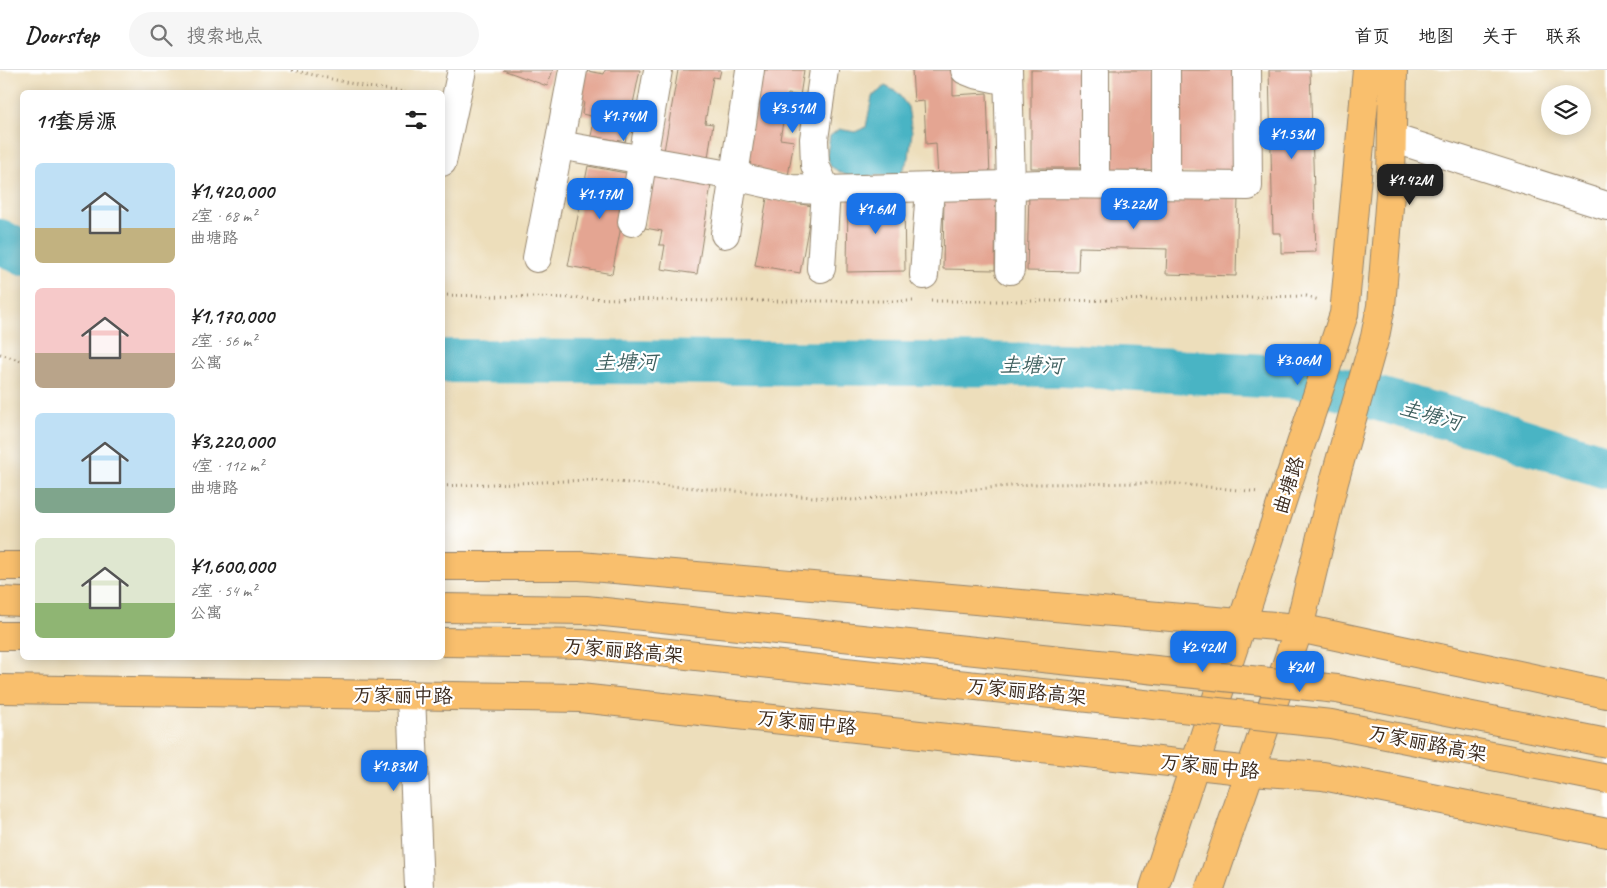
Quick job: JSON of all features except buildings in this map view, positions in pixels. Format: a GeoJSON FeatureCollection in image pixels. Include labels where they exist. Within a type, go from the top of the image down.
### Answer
{"type":"FeatureCollection","features":[{"type":"Feature","properties":{"kind":"main road","name":"曲塘路"},"geometry":{"type":"LineString","coordinates":[[1154,888],[1344,314],[1367,70]]}},
{"type":"Feature","properties":{"kind":"main road"},"geometry":{"type":"LineString","coordinates":[[1210,888],[1299,628],[1334,482],[1375,336],[1381,306],[1391,182],[1393,70]]}},
{"type":"Feature","properties":{"kind":"main road"},"geometry":{"type":"LineString","coordinates":[[0,566],[20,566]]}},
{"type":"Feature","properties":{"kind":"main road"},"geometry":{"type":"LineString","coordinates":[[445,566],[580,566],[1299,628],[1607,694]]}},
{"type":"Feature","properties":{"kind":"main road"},"geometry":{"type":"LineString","coordinates":[[0,601],[20,602]]}},
{"type":"Feature","properties":{"kind":"main road","name":"万家丽路高架"},"geometry":{"type":"LineString","coordinates":[[445,608],[586,610],[1337,689],[1607,743]]}},
{"type":"Feature","properties":{"kind":"main road"},"geometry":{"type":"LineString","coordinates":[[0,636],[20,636]]}},
{"type":"Feature","properties":{"kind":"main road","name":"万家丽路高架"},"geometry":{"type":"LineString","coordinates":[[445,642],[584,644],[1332,724],[1607,779]]}},
{"type":"Feature","properties":{"kind":"main road","name":"万家丽中路"},"geometry":{"type":"LineString","coordinates":[[0,689],[580,698],[1251,771],[1323,776],[1607,833]]}},
{"type":"Feature","properties":{"kind":"street"},"geometry":{"type":"LineString","coordinates":[[445,148],[462,70]]}},
{"type":"Feature","properties":{"kind":"street"},"geometry":{"type":"LineString","coordinates":[[537,258],[574,70]]}},
{"type":"Feature","properties":{"kind":"street"},"geometry":{"type":"LineString","coordinates":[[632,222],[658,70]]}},
{"type":"Feature","properties":{"kind":"street"},"geometry":{"type":"LineString","coordinates":[[725,234],[750,70]]}},
{"type":"Feature","properties":{"kind":"street"},"geometry":{"type":"LineString","coordinates":[[821,268],[826,190],[814,165],[814,139],[824,70]]}},
{"type":"Feature","properties":{"kind":"street"},"geometry":{"type":"LineString","coordinates":[[966,70],[975,74],[1008,75],[1011,185],[1010,270]]}},
{"type":"Feature","properties":{"kind":"street"},"geometry":{"type":"LineString","coordinates":[[1095,70],[1095,184]]}},
{"type":"Feature","properties":{"kind":"street"},"geometry":{"type":"LineString","coordinates":[[1166,70],[1166,185]]}},
{"type":"Feature","properties":{"kind":"street"},"geometry":{"type":"LineString","coordinates":[[559,145],[734,176],[791,189],[826,190],[1095,184],[1248,186],[1247,70]]}},
{"type":"Feature","properties":{"kind":"street"},"geometry":{"type":"LineString","coordinates":[[1392,138],[1607,206]]}},
{"type":"Feature","properties":{"kind":"street"},"geometry":{"type":"LineString","coordinates":[[924,275],[930,188]]}},
{"type":"Feature","properties":{"kind":"street"},"geometry":{"type":"LineString","coordinates":[[411,695],[419,888]]}},
{"type":"Feature","properties":{"kind":"path"},"geometry":{"type":"LineString","coordinates":[[292,70],[367,87],[390,90]]}},
{"type":"Feature","properties":{"kind":"path"},"geometry":{"type":"LineString","coordinates":[[445,294],[709,301],[1061,301],[1306,296],[1326,303],[1344,314]]}},
{"type":"Feature","properties":{"kind":"path"},"geometry":{"type":"LineString","coordinates":[[0,354],[20,360]]}},
{"type":"Feature","properties":{"kind":"path"},"geometry":{"type":"LineString","coordinates":[[445,486],[590,480],[853,500],[1033,484],[1289,483]]}},
{"type":"Feature","properties":{"kind":"water"},"geometry":{"type":"Polygon","coordinates":[[[885,86],[897,92],[908,107],[912,132],[909,158],[900,174],[858,177],[845,175],[830,166],[827,154],[830,136],[839,129],[855,132],[866,127],[872,97],[885,86]]]}},
{"type":"Feature","properties":{"kind":"waterway","name":"圭塘河"},"geometry":{"type":"LineString","coordinates":[[0,241],[20,252]]}},
{"type":"Feature","properties":{"kind":"waterway","name":"圭塘河"},"geometry":{"type":"LineString","coordinates":[[445,361],[1064,365],[1302,378],[1487,429],[1607,467]]}}]}
